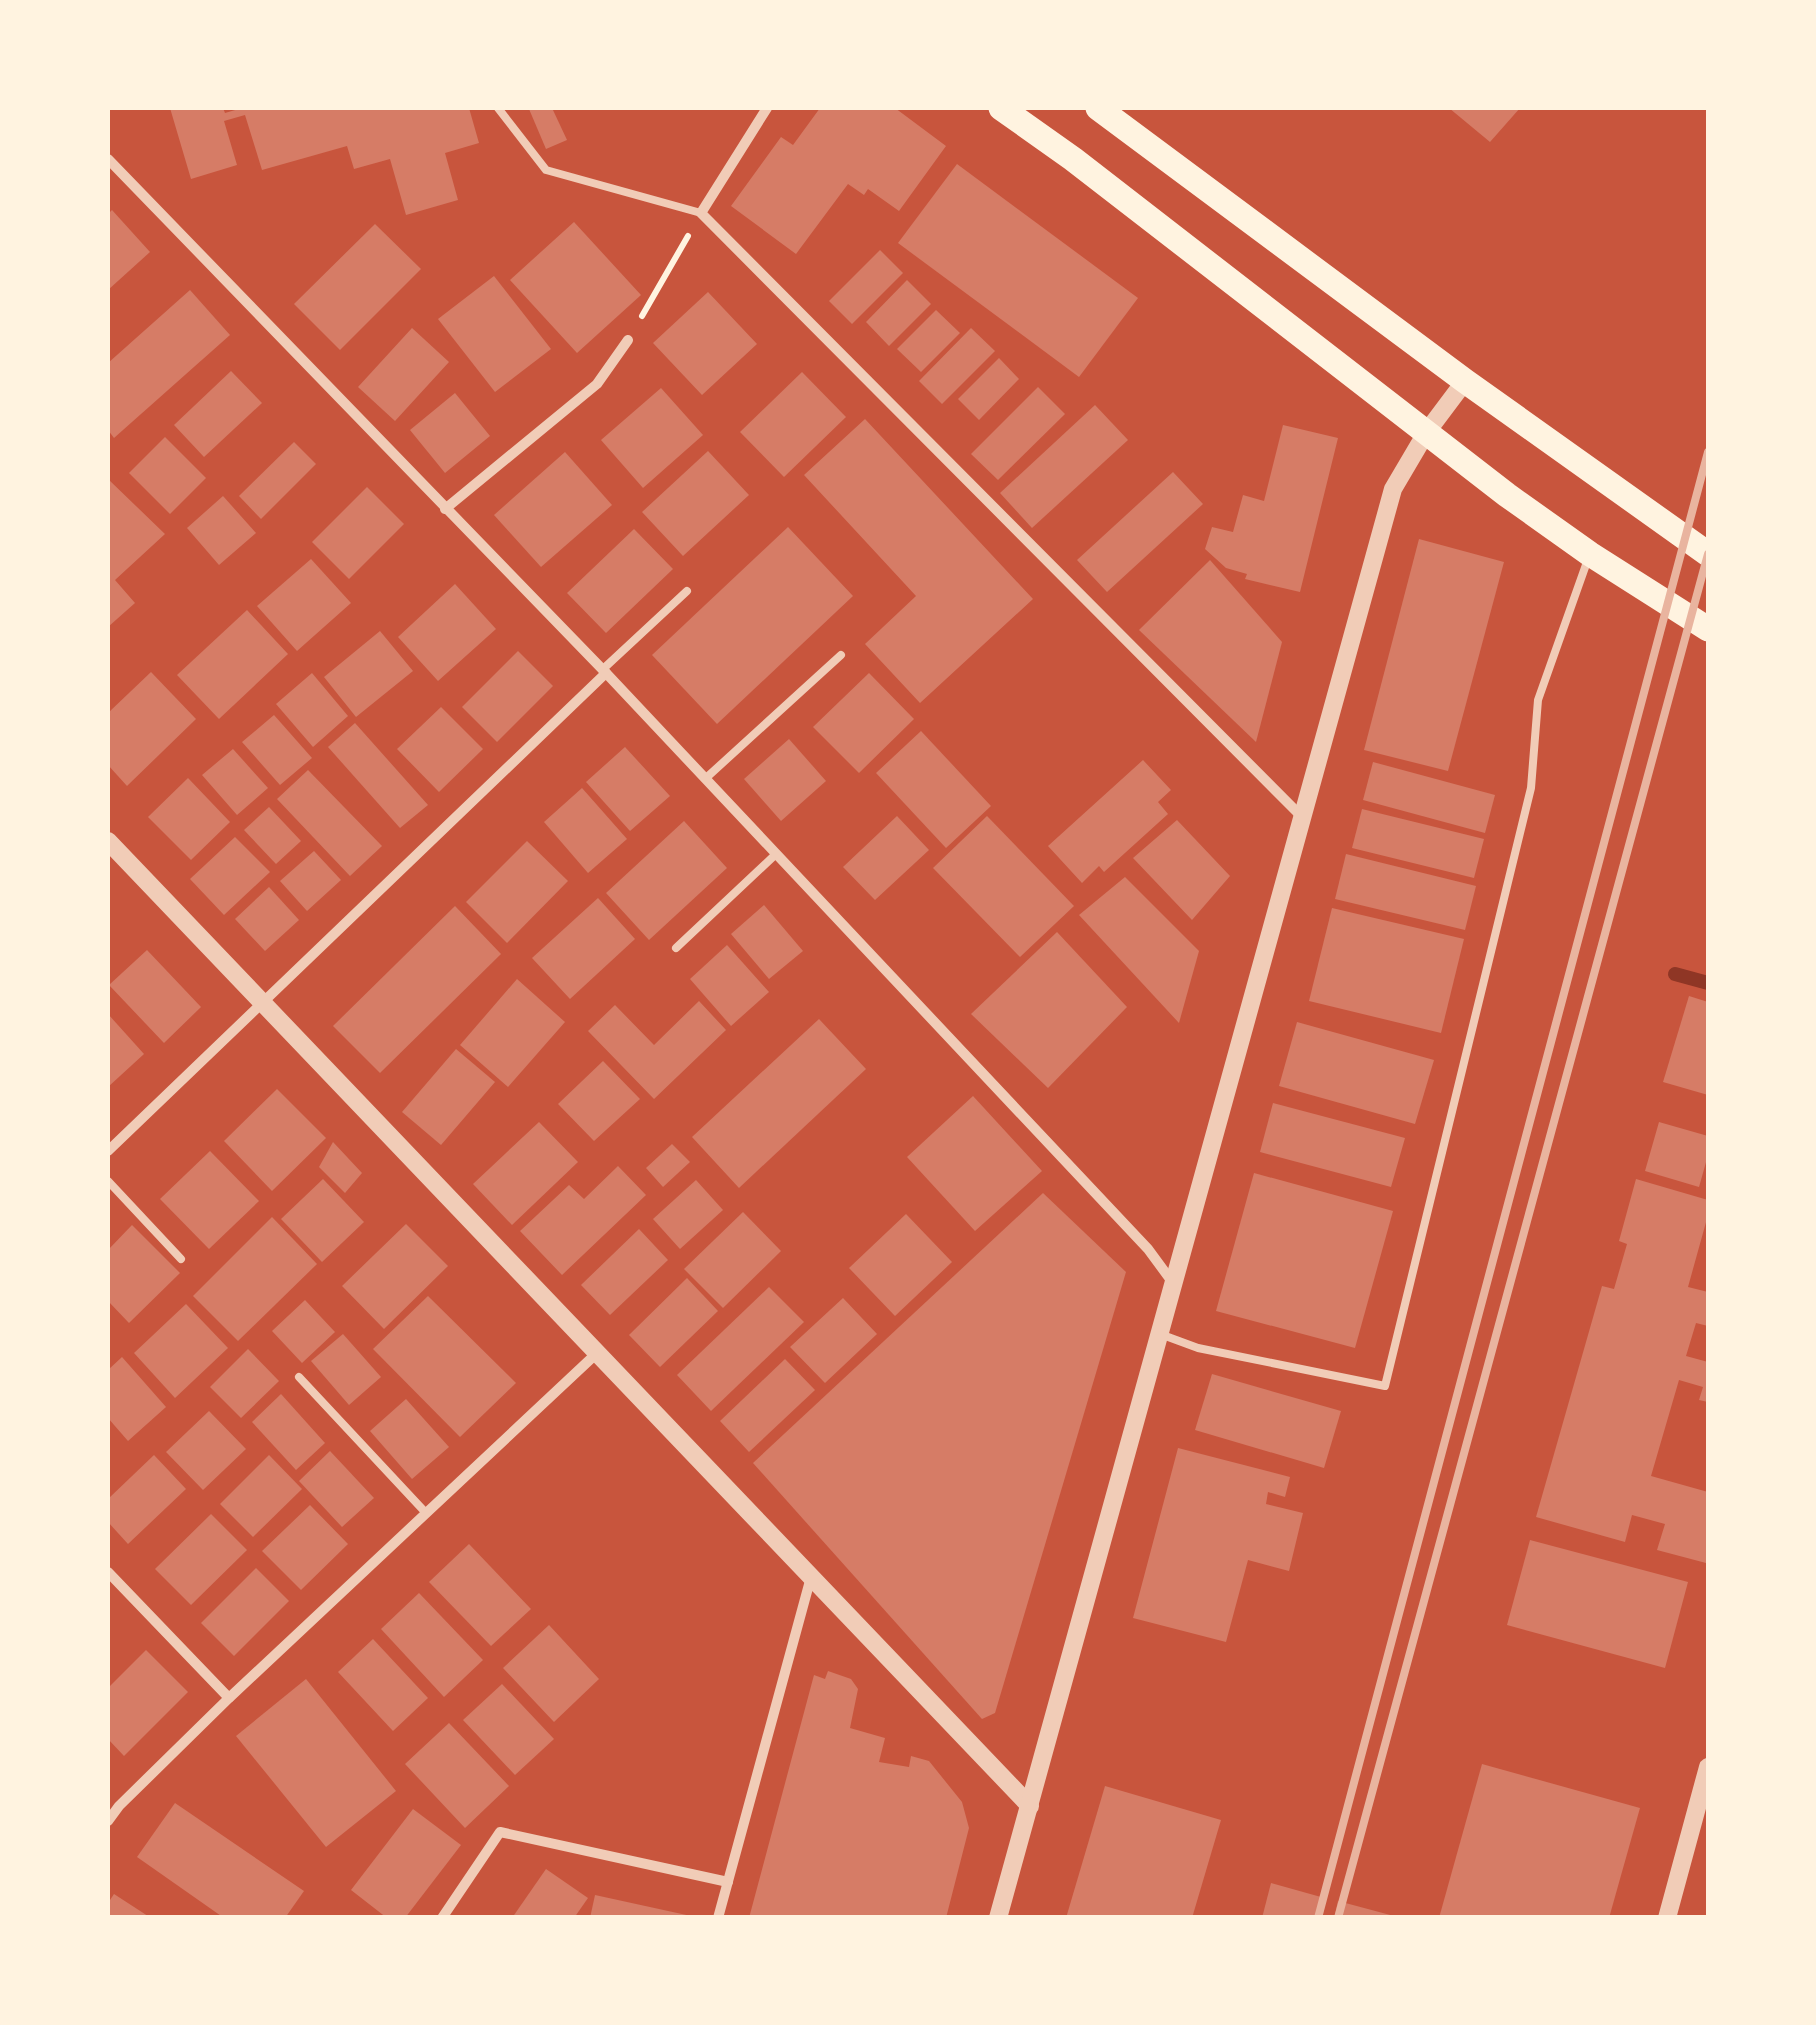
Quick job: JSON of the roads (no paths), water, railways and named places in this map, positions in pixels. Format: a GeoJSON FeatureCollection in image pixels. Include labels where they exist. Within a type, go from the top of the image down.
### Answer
{"type":"FeatureCollection","features":[{"type":"Feature","properties":{"kind":"main road"},"geometry":{"type":"LineString","coordinates":[[1000,108],[1073,159],[1426,433],[1590,554],[1708,629]]}},
{"type":"Feature","properties":{"kind":"main road"},"geometry":{"type":"LineString","coordinates":[[1098,108],[1465,381],[1708,554]]}},
{"type":"Feature","properties":{"kind":"street"},"geometry":{"type":"LineString","coordinates":[[766,108],[701,213],[1302,818]]}},
{"type":"Feature","properties":{"kind":"street"},"geometry":{"type":"LineString","coordinates":[[108,159],[706,778],[1148,1250],[1174,1284]]}},
{"type":"Feature","properties":{"kind":"street"},"geometry":{"type":"LineString","coordinates":[[445,508],[598,384],[628,340]]}},
{"type":"Feature","properties":{"kind":"street"},"geometry":{"type":"LineString","coordinates":[[998,1918],[1393,489],[1426,433],[1465,381]]}},
{"type":"Feature","properties":{"kind":"street"},"geometry":{"type":"LineString","coordinates":[[108,1150],[604,672]]}},
{"type":"Feature","properties":{"kind":"street"},"geometry":{"type":"LineString","coordinates":[[108,841],[1030,1806]]}},
{"type":"Feature","properties":{"kind":"street"},"geometry":{"type":"LineString","coordinates":[[108,1822],[118,1806],[229,1698],[597,1353]]}},
{"type":"Feature","properties":{"kind":"street"},"geometry":{"type":"LineString","coordinates":[[108,1572],[229,1698]]}},
{"type":"Feature","properties":{"kind":"street"},"geometry":{"type":"LineString","coordinates":[[718,1918],[811,1576]]}},
{"type":"Feature","properties":{"kind":"street"},"geometry":{"type":"LineString","coordinates":[[1668,1918],[1708,1766]]}},
{"type":"Feature","properties":{"kind":"street"},"geometry":{"type":"LineString","coordinates":[[442,1918],[500,1832],[728,1882]]}},
{"type":"Feature","properties":{"kind":"lane"},"geometry":{"type":"LineString","coordinates":[[498,108],[546,170],[701,213]]}},
{"type":"Feature","properties":{"kind":"lane"},"geometry":{"type":"LineString","coordinates":[[1160,1334],[1198,1348],[1385,1386],[1531,788],[1538,700],[1590,554]]}},
{"type":"Feature","properties":{"kind":"lane"},"geometry":{"type":"LineString","coordinates":[[604,672],[688,590]]}},
{"type":"Feature","properties":{"kind":"lane"},"geometry":{"type":"LineString","coordinates":[[706,778],[841,655]]}},
{"type":"Feature","properties":{"kind":"lane"},"geometry":{"type":"LineString","coordinates":[[676,948],[776,854]]}},
{"type":"Feature","properties":{"kind":"lane"},"geometry":{"type":"LineString","coordinates":[[108,1181],[181,1258]]}},
{"type":"Feature","properties":{"kind":"lane"},"geometry":{"type":"LineString","coordinates":[[299,1377],[426,1513]]}},
{"type":"Feature","properties":{"kind":"waterway"},"geometry":{"type":"LineString","coordinates":[[1675,974],[1708,983]]}},
{"type":"Feature","properties":{"kind":"railway"},"geometry":{"type":"LineString","coordinates":[[1318,1918],[1708,452]]}},
{"type":"Feature","properties":{"kind":"railway"},"geometry":{"type":"LineString","coordinates":[[1338,1918],[1708,554]]}}]}
